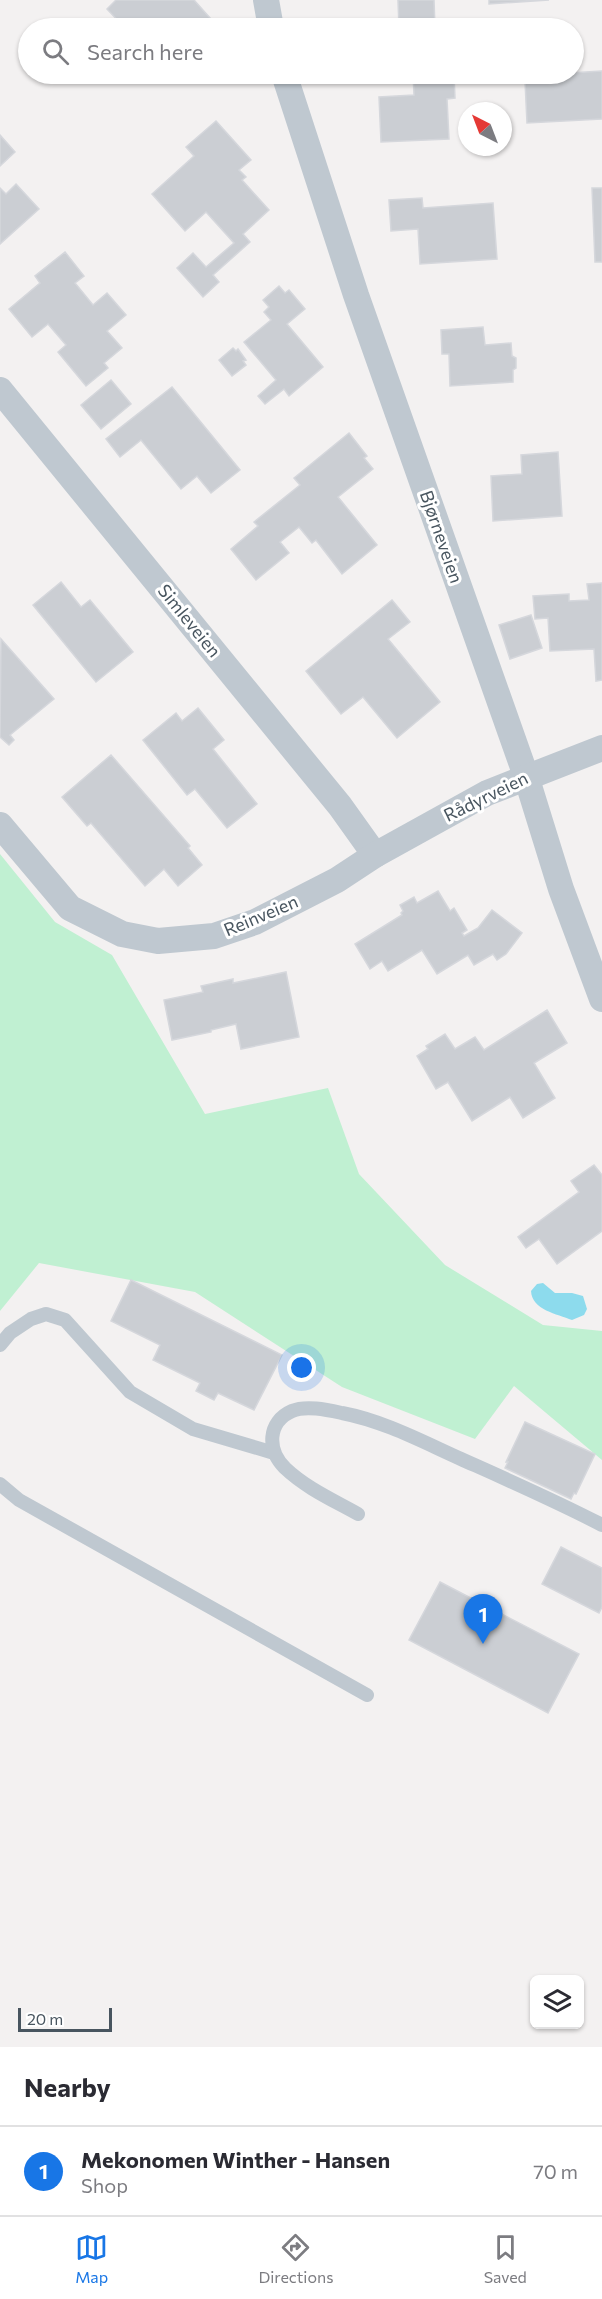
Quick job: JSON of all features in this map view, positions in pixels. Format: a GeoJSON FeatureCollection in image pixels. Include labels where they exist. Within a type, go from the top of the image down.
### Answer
{"type":"FeatureCollection","features":[{"type":"Feature","properties":{"kind":"street"},"geometry":{"type":"LineString","coordinates":[[266,0],[269,18]]}},
{"type":"Feature","properties":{"kind":"street","name":"Bjørneveien"},"geometry":{"type":"LineString","coordinates":[[287,84],[356,295],[526,776],[561,889],[602,999]]}},
{"type":"Feature","properties":{"kind":"street","name":"Simleveien"},"geometry":{"type":"LineString","coordinates":[[0,390],[325,788],[375,855]]}},
{"type":"Feature","properties":{"kind":"street","name":"Rådyrveien"},"geometry":{"type":"LineString","coordinates":[[375,855],[487,792],[602,748]]}},
{"type":"Feature","properties":{"kind":"street","name":"Reinveien"},"geometry":{"type":"LineString","coordinates":[[0,825],[70,908],[122,934],[158,941],[214,936],[255,922],[336,880],[375,855]]}},
{"type":"Feature","properties":{"kind":"lane"},"geometry":{"type":"LineString","coordinates":[[0,1345],[10,1333],[31,1319],[46,1314],[65,1320],[130,1392],[193,1429],[274,1453]]}},
{"type":"Feature","properties":{"kind":"lane"},"geometry":{"type":"LineString","coordinates":[[358,1515],[307,1485],[284,1467],[274,1453],[273,1432],[276,1425],[292,1411],[315,1409],[344,1413],[402,1432],[602,1525]]}},
{"type":"Feature","properties":{"kind":"lane"},"geometry":{"type":"LineString","coordinates":[[0,1484],[19,1500],[368,1695]]}},
{"type":"Feature","properties":{"kind":"green space"},"geometry":{"type":"Polygon","coordinates":[[[0,854],[55,922],[112,955],[205,1114],[328,1088],[359,1174],[445,1265],[543,1325],[602,1331],[602,1460],[514,1386],[475,1439],[342,1387],[195,1292],[39,1263],[0,1311],[0,854]]]}},
{"type":"Feature","properties":{"kind":"water"},"geometry":{"type":"Polygon","coordinates":[[[543,1283],[555,1293],[572,1293],[583,1296],[587,1309],[584,1315],[572,1320],[540,1307],[532,1297],[531,1291],[537,1284],[543,1283]]]}},
{"type":"Feature","properties":{"kind":"building"},"geometry":{"type":"Polygon","coordinates":[[[116,0],[194,0],[210,18],[116,18],[107,9],[116,0]]]}},
{"type":"Feature","properties":{"kind":"building"},"geometry":{"type":"Polygon","coordinates":[[[398,0],[434,0],[435,18],[399,18],[398,0]]]}},
{"type":"Feature","properties":{"kind":"building"},"geometry":{"type":"Polygon","coordinates":[[[489,0],[549,0],[489,4],[489,0]]]}},
{"type":"Feature","properties":{"kind":"building"},"geometry":{"type":"Polygon","coordinates":[[[602,71],[602,119],[527,123],[525,84],[584,84],[584,72],[602,71]]]}},
{"type":"Feature","properties":{"kind":"building"},"geometry":{"type":"Polygon","coordinates":[[[413,84],[454,84],[455,98],[447,99],[449,139],[381,142],[379,97],[414,95],[413,84]]]}},
{"type":"Feature","properties":{"kind":"building"},"geometry":{"type":"Polygon","coordinates":[[[216,121],[251,160],[239,170],[246,177],[242,180],[269,210],[243,234],[250,242],[213,275],[219,282],[203,297],[177,268],[193,253],[206,267],[234,243],[206,212],[185,231],[152,194],[194,156],[186,147],[216,121]]]}},
{"type":"Feature","properties":{"kind":"building"},"geometry":{"type":"Polygon","coordinates":[[[0,135],[15,152],[0,166],[0,135]]]}},
{"type":"Feature","properties":{"kind":"building"},"geometry":{"type":"Polygon","coordinates":[[[16,184],[39,209],[0,244],[0,188],[6,194],[16,184]]]}},
{"type":"Feature","properties":{"kind":"building"},"geometry":{"type":"Polygon","coordinates":[[[592,188],[602,188],[602,262],[595,262],[592,188]]]}},
{"type":"Feature","properties":{"kind":"building"},"geometry":{"type":"Polygon","coordinates":[[[422,198],[423,208],[493,203],[497,259],[420,264],[418,229],[391,231],[389,200],[422,198]]]}},
{"type":"Feature","properties":{"kind":"building"},"geometry":{"type":"Polygon","coordinates":[[[65,252],[84,276],[75,283],[93,305],[107,293],[126,315],[107,331],[122,348],[104,363],[108,368],[86,386],[58,352],[66,345],[48,324],[32,337],[9,309],[40,283],[35,276],[65,252]]]}},
{"type":"Feature","properties":{"kind":"building"},"geometry":{"type":"Polygon","coordinates":[[[279,286],[285,293],[289,290],[305,309],[287,324],[323,367],[289,396],[284,389],[265,404],[258,396],[276,380],[244,342],[271,320],[264,312],[269,307],[263,300],[279,286]]]}},
{"type":"Feature","properties":{"kind":"building"},"geometry":{"type":"Polygon","coordinates":[[[483,327],[485,345],[511,343],[512,356],[516,358],[513,382],[450,386],[449,354],[442,354],[441,330],[483,327]]]}},
{"type":"Feature","properties":{"kind":"building"},"geometry":{"type":"Polygon","coordinates":[[[233,348],[236,351],[238,349],[246,360],[243,361],[246,365],[232,376],[219,360],[233,348]]]}},
{"type":"Feature","properties":{"kind":"building"},"geometry":{"type":"Polygon","coordinates":[[[111,380],[131,404],[101,429],[81,405],[111,380]]]}},
{"type":"Feature","properties":{"kind":"building"},"geometry":{"type":"Polygon","coordinates":[[[172,387],[240,470],[211,493],[197,476],[181,489],[141,440],[120,457],[106,439],[172,387]]]}},
{"type":"Feature","properties":{"kind":"building"},"geometry":{"type":"Polygon","coordinates":[[[349,433],[367,456],[364,458],[373,469],[338,497],[377,545],[342,574],[316,540],[312,543],[299,527],[280,542],[289,553],[256,580],[231,549],[258,526],[254,522],[300,485],[294,478],[349,433]]]}},
{"type":"Feature","properties":{"kind":"building"},"geometry":{"type":"Polygon","coordinates":[[[558,452],[562,516],[493,521],[491,476],[522,474],[521,455],[558,452]]]}},
{"type":"Feature","properties":{"kind":"building"},"geometry":{"type":"Polygon","coordinates":[[[61,582],[81,607],[90,600],[133,652],[96,682],[33,605],[61,582]]]}},
{"type":"Feature","properties":{"kind":"building"},"geometry":{"type":"Polygon","coordinates":[[[602,583],[602,680],[596,681],[594,649],[550,651],[548,618],[535,619],[533,596],[569,594],[569,601],[589,600],[587,584],[602,583]]]}},
{"type":"Feature","properties":{"kind":"building"},"geometry":{"type":"Polygon","coordinates":[[[392,600],[410,622],[388,639],[440,702],[397,738],[363,697],[341,714],[306,671],[392,600]]]}},
{"type":"Feature","properties":{"kind":"building"},"geometry":{"type":"Polygon","coordinates":[[[531,615],[542,648],[510,659],[499,625],[531,615]]]}},
{"type":"Feature","properties":{"kind":"building"},"geometry":{"type":"Polygon","coordinates":[[[1,639],[54,699],[10,735],[14,740],[9,745],[0,737],[1,639]]]}},
{"type":"Feature","properties":{"kind":"building"},"geometry":{"type":"Polygon","coordinates":[[[198,708],[224,740],[213,749],[257,804],[227,828],[195,789],[187,795],[143,740],[176,713],[182,721],[198,708]]]}},
{"type":"Feature","properties":{"kind":"building"},"geometry":{"type":"Polygon","coordinates":[[[111,755],[190,846],[188,848],[202,865],[178,886],[164,869],[145,886],[91,823],[87,826],[62,797],[111,755]]]}},
{"type":"Feature","properties":{"kind":"building"},"geometry":{"type":"Polygon","coordinates":[[[438,891],[450,911],[454,908],[467,930],[462,933],[464,936],[478,928],[492,910],[522,933],[506,954],[497,960],[493,954],[474,965],[468,955],[437,974],[422,950],[388,971],[382,961],[370,969],[355,944],[402,915],[400,905],[414,897],[417,903],[438,891]]]}},
{"type":"Feature","properties":{"kind":"building"},"geometry":{"type":"Polygon","coordinates":[[[286,972],[299,1037],[241,1049],[236,1024],[172,1040],[164,1000],[203,992],[201,986],[233,979],[233,983],[286,972]]]}},
{"type":"Feature","properties":{"kind":"building"},"geometry":{"type":"Polygon","coordinates":[[[547,1010],[567,1043],[534,1063],[555,1098],[523,1118],[510,1097],[472,1121],[448,1082],[436,1089],[417,1056],[428,1049],[426,1046],[445,1034],[455,1049],[475,1037],[484,1050],[547,1010]]]}},
{"type":"Feature","properties":{"kind":"building"},"geometry":{"type":"Polygon","coordinates":[[[594,1165],[602,1175],[602,1231],[557,1264],[539,1239],[526,1248],[518,1237],[579,1192],[571,1181],[594,1165]]]}},
{"type":"Feature","properties":{"kind":"building"},"geometry":{"type":"Polygon","coordinates":[[[131,1280],[282,1355],[254,1410],[218,1393],[214,1400],[196,1391],[200,1383],[153,1360],[160,1345],[111,1321],[131,1280]]]}},
{"type":"Feature","properties":{"kind":"building"},"geometry":{"type":"Polygon","coordinates":[[[525,1422],[595,1454],[576,1494],[574,1493],[571,1499],[505,1468],[525,1422]]]}},
{"type":"Feature","properties":{"kind":"building"},"geometry":{"type":"Polygon","coordinates":[[[561,1547],[602,1568],[602,1607],[599,1613],[542,1584],[561,1547]]]}},
{"type":"Feature","properties":{"kind":"building"},"geometry":{"type":"Polygon","coordinates":[[[440,1582],[579,1654],[548,1713],[409,1640],[440,1582]]]}},
{"type":"Feature","properties":{"kind":"place","name":"Mekonomen Winther - Hansen"},"geometry":{"type":"Point","coordinates":[483,1644]}}]}
